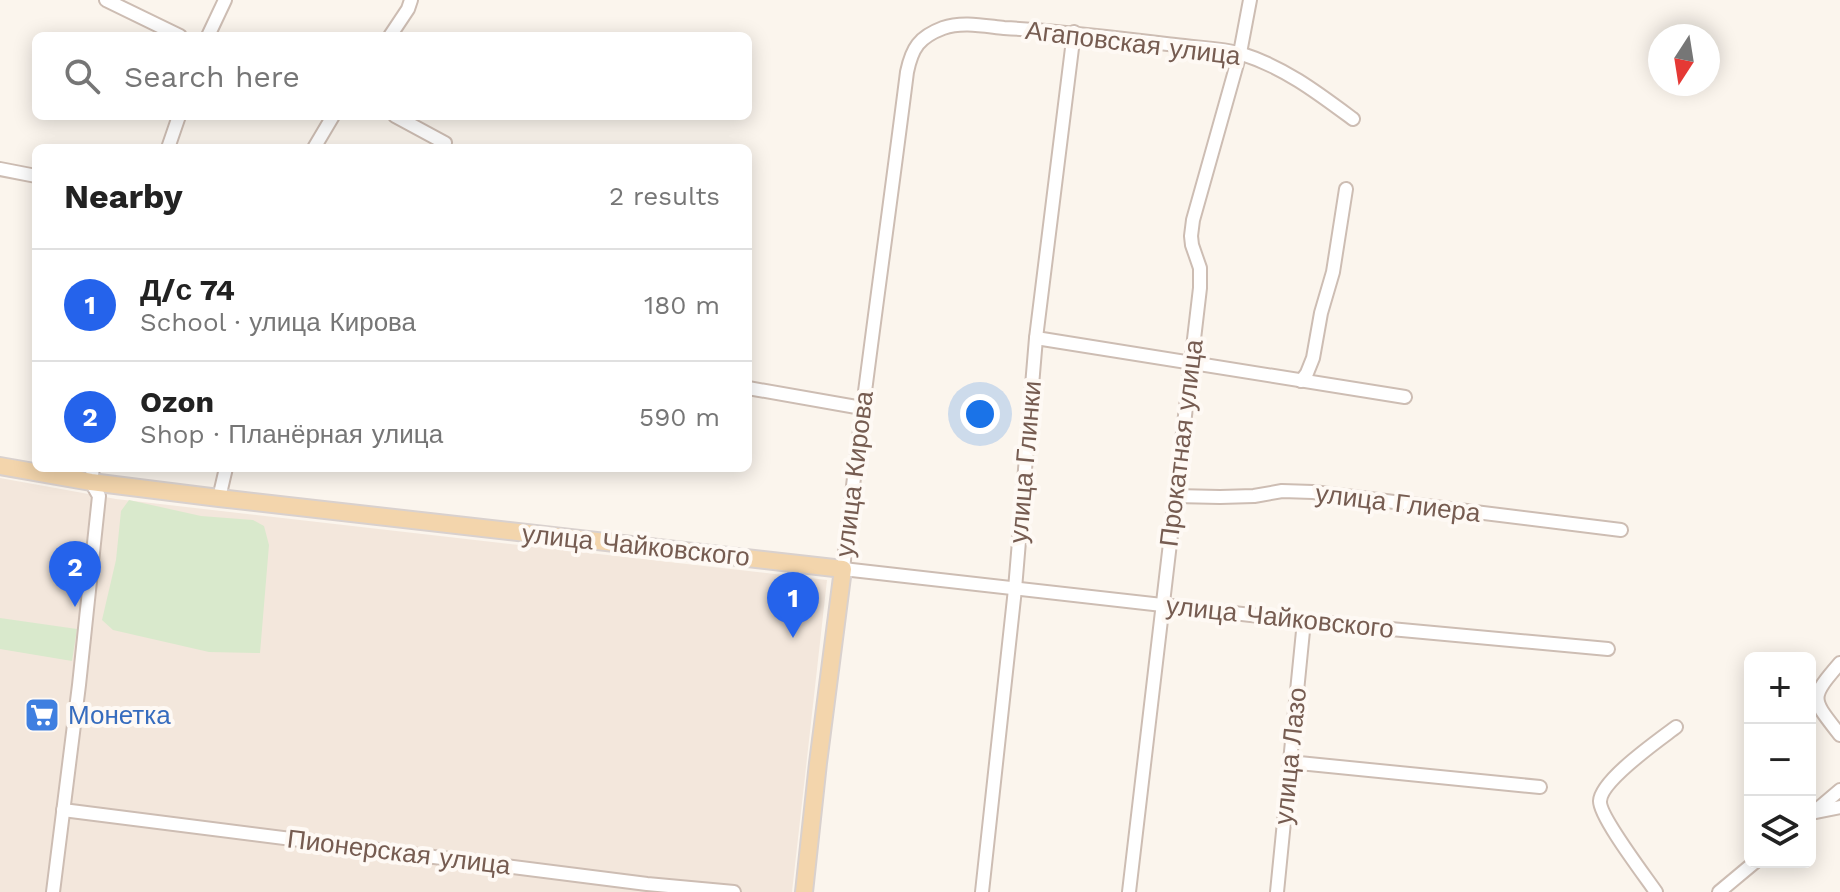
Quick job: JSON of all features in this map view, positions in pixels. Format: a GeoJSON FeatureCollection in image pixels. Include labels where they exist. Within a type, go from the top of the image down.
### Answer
{"type":"FeatureCollection","features":[{"type":"Feature","properties":{"kind":"main road","name":"улица Чайковского"},"geometry":{"type":"LineString","coordinates":[[0,466],[32,469]]}},
{"type":"Feature","properties":{"kind":"main road","name":"улица Чайковского"},"geometry":{"type":"LineString","coordinates":[[61,472],[219,498],[843,569]]}},
{"type":"Feature","properties":{"kind":"main road","name":"улица Кирова"},"geometry":{"type":"LineString","coordinates":[[804,892],[843,569]]}},
{"type":"Feature","properties":{"kind":"street"},"geometry":{"type":"LineString","coordinates":[[106,0],[172,32]]}},
{"type":"Feature","properties":{"kind":"street"},"geometry":{"type":"LineString","coordinates":[[210,32],[225,0]]}},
{"type":"Feature","properties":{"kind":"street"},"geometry":{"type":"LineString","coordinates":[[393,32],[411,0]]}},
{"type":"Feature","properties":{"kind":"street","name":"Прокатная улица"},"geometry":{"type":"LineString","coordinates":[[1129,892],[1200,276],[1192,245],[1193,220],[1240,53],[1250,0]]}},
{"type":"Feature","properties":{"kind":"street","name":"Агаповская улица"},"geometry":{"type":"LineString","coordinates":[[910,57],[917,44],[929,34],[956,25],[1074,32],[1240,53],[1301,81],[1353,119]]}},
{"type":"Feature","properties":{"kind":"street","name":"улица Глинки"},"geometry":{"type":"LineString","coordinates":[[982,892],[1015,589],[1036,338],[1074,32]]}},
{"type":"Feature","properties":{"kind":"street","name":"улица Кирова"},"geometry":{"type":"LineString","coordinates":[[843,569],[910,57]]}},
{"type":"Feature","properties":{"kind":"street"},"geometry":{"type":"LineString","coordinates":[[169,144],[178,120]]}},
{"type":"Feature","properties":{"kind":"street"},"geometry":{"type":"LineString","coordinates":[[316,144],[331,120]]}},
{"type":"Feature","properties":{"kind":"street"},"geometry":{"type":"LineString","coordinates":[[402,120],[443,144]]}},
{"type":"Feature","properties":{"kind":"street"},"geometry":{"type":"LineString","coordinates":[[0,169],[32,175]]}},
{"type":"Feature","properties":{"kind":"street"},"geometry":{"type":"LineString","coordinates":[[1301,381],[1313,358],[1321,313],[1333,272],[1346,189]]}},
{"type":"Feature","properties":{"kind":"street"},"geometry":{"type":"LineString","coordinates":[[1036,338],[1405,397]]}},
{"type":"Feature","properties":{"kind":"street"},"geometry":{"type":"LineString","coordinates":[[752,389],[862,408]]}},
{"type":"Feature","properties":{"kind":"street"},"geometry":{"type":"LineString","coordinates":[[219,498],[225,472]]}},
{"type":"Feature","properties":{"kind":"street"},"geometry":{"type":"LineString","coordinates":[[53,892],[99,496],[92,475]]}},
{"type":"Feature","properties":{"kind":"street","name":"улица Глиера"},"geometry":{"type":"LineString","coordinates":[[1175,496],[1313,492],[1621,530]]}},
{"type":"Feature","properties":{"kind":"street","name":"улица Чайковского"},"geometry":{"type":"LineString","coordinates":[[843,569],[1304,621],[1608,649]]}},
{"type":"Feature","properties":{"kind":"street","name":"улица Лазо"},"geometry":{"type":"LineString","coordinates":[[1277,892],[1304,621]]}},
{"type":"Feature","properties":{"kind":"street"},"geometry":{"type":"LineString","coordinates":[[1840,663],[1821,685],[1816,697],[1820,709],[1840,735]]}},
{"type":"Feature","properties":{"kind":"street"},"geometry":{"type":"LineString","coordinates":[[1656,892],[1606,819],[1599,803],[1603,790],[1626,767],[1676,727]]}},
{"type":"Feature","properties":{"kind":"street"},"geometry":{"type":"LineString","coordinates":[[1289,762],[1540,787]]}},
{"type":"Feature","properties":{"kind":"street"},"geometry":{"type":"LineString","coordinates":[[1816,811],[1840,790]]}},
{"type":"Feature","properties":{"kind":"street"},"geometry":{"type":"LineString","coordinates":[[1816,813],[1840,807]]}},
{"type":"Feature","properties":{"kind":"street","name":"Пионерская улица"},"geometry":{"type":"LineString","coordinates":[[63,810],[647,884],[734,892]]}},
{"type":"Feature","properties":{"kind":"street"},"geometry":{"type":"LineString","coordinates":[[1719,892],[1748,868]]}},
{"type":"Feature","properties":{"kind":"shaded area"},"geometry":{"type":"Polygon","coordinates":[[[0,478],[116,499],[827,580],[792,892],[0,892],[0,478]]]}},
{"type":"Feature","properties":{"kind":"green space"},"geometry":{"type":"Polygon","coordinates":[[[129,500],[201,516],[253,520],[264,526],[269,545],[260,653],[209,652],[113,630],[102,620],[116,560],[121,511],[129,500]]]}},
{"type":"Feature","properties":{"kind":"green space"},"geometry":{"type":"Polygon","coordinates":[[[0,618],[77,629],[72,661],[0,649],[0,618]]]}},
{"type":"Feature","properties":{"kind":"place","name":"Ozon"},"geometry":{"type":"Point","coordinates":[75,607]}},
{"type":"Feature","properties":{"kind":"place","name":"Д/с 74"},"geometry":{"type":"Point","coordinates":[793,638]}},
{"type":"Feature","properties":{"kind":"place","name":"Монетка"},"geometry":{"type":"Point","coordinates":[42,715]}}]}
